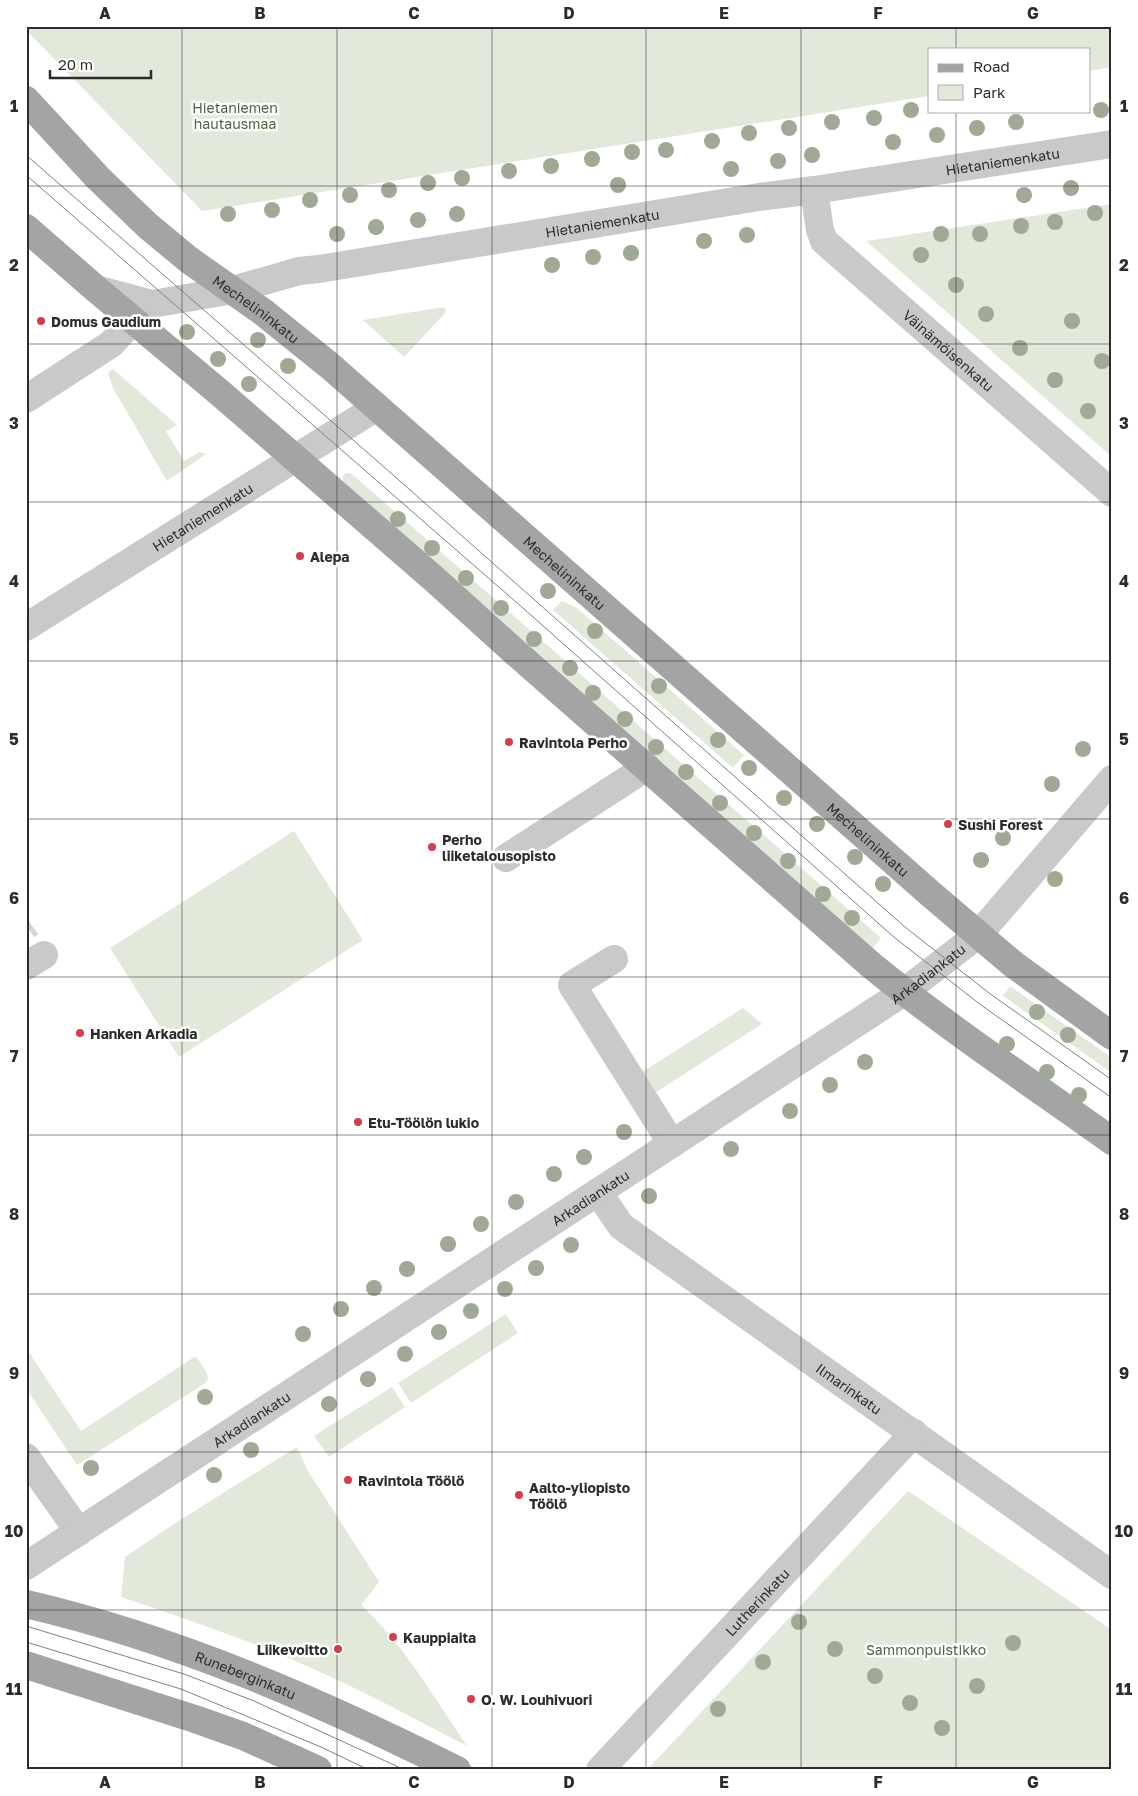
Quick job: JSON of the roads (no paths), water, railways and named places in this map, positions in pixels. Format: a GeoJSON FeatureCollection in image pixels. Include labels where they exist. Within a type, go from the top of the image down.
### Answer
{"type":"FeatureCollection","features":[{"type":"Feature","properties":{"kind":"main road","name":"Mechelininkatu"},"geometry":{"type":"LineString","coordinates":[[26,100],[98,178],[148,226],[189,260],[269,317],[377,407],[857,830],[1041,986],[1112,1036]]}},
{"type":"Feature","properties":{"kind":"main road"},"geometry":{"type":"LineString","coordinates":[[26,228],[433,578],[904,992],[1112,1142]]}},
{"type":"Feature","properties":{"kind":"main road","name":"Runeberginkatu"},"geometry":{"type":"LineString","coordinates":[[26,1604],[96,1622],[189,1652],[262,1679],[389,1736],[457,1770]]}},
{"type":"Feature","properties":{"kind":"main road"},"geometry":{"type":"LineString","coordinates":[[26,1666],[243,1736],[318,1770]]}},
{"type":"Feature","properties":{"kind":"street","name":"Hietaniemenkatu"},"geometry":{"type":"LineString","coordinates":[[96,289],[152,304],[233,290],[299,271],[588,224],[1112,144]]}},
{"type":"Feature","properties":{"kind":"street","name":"Väinämöisenkatu"},"geometry":{"type":"LineString","coordinates":[[814,190],[820,230],[824,241],[1112,493]]}},
{"type":"Feature","properties":{"kind":"street"},"geometry":{"type":"LineString","coordinates":[[26,399],[111,344],[133,320]]}},
{"type":"Feature","properties":{"kind":"street","name":"Hietaniemenkatu"},"geometry":{"type":"LineString","coordinates":[[26,627],[377,407]]}},
{"type":"Feature","properties":{"kind":"street"},"geometry":{"type":"LineString","coordinates":[[506,858],[647,767]]}},
{"type":"Feature","properties":{"kind":"street","name":"Arkadiankatu"},"geometry":{"type":"LineString","coordinates":[[26,1566],[904,992],[979,934],[1112,779]]}},
{"type":"Feature","properties":{"kind":"street"},"geometry":{"type":"LineString","coordinates":[[614,959],[572,985],[672,1144]]}},
{"type":"Feature","properties":{"kind":"street","name":"Ilmarinkatu"},"geometry":{"type":"LineString","coordinates":[[598,1192],[621,1226],[1112,1575]]}},
{"type":"Feature","properties":{"kind":"street","name":"Lutherinkatu"},"geometry":{"type":"LineString","coordinates":[[600,1770],[914,1433]]}},
{"type":"Feature","properties":{"kind":"street"},"geometry":{"type":"LineString","coordinates":[[26,1457],[79,1532]]}},
{"type":"Feature","properties":{"kind":"tunnel"},"geometry":{"type":"LineString","coordinates":[[26,926],[30,923]]}},
{"type":"Feature","properties":{"kind":"tram line"},"geometry":{"type":"LineString","coordinates":[[26,155],[384,467],[905,927],[989,993],[1112,1080]]}},
{"type":"Feature","properties":{"kind":"tram line"},"geometry":{"type":"LineString","coordinates":[[26,175],[524,609],[895,938],[981,1005],[1112,1098]]}},
{"type":"Feature","properties":{"kind":"tram line"},"geometry":{"type":"LineString","coordinates":[[26,1626],[184,1674],[254,1701],[405,1770]]}},
{"type":"Feature","properties":{"kind":"tram line"},"geometry":{"type":"LineString","coordinates":[[26,1642],[181,1689],[321,1747],[369,1770]]}},
{"type":"Feature","properties":{"kind":"place","name":"Domus Gaudium"},"geometry":{"type":"Point","coordinates":[41,321]}},
{"type":"Feature","properties":{"kind":"place","name":"Alepa"},"geometry":{"type":"Point","coordinates":[300,556]}},
{"type":"Feature","properties":{"kind":"place","name":"Ravintola Perho"},"geometry":{"type":"Point","coordinates":[509,742]}},
{"type":"Feature","properties":{"kind":"place","name":"Sushi Forest"},"geometry":{"type":"Point","coordinates":[948,824]}},
{"type":"Feature","properties":{"kind":"place","name":"Perho liiketalousopisto"},"geometry":{"type":"Point","coordinates":[432,847]}},
{"type":"Feature","properties":{"kind":"place","name":"Hanken Arkadia"},"geometry":{"type":"Point","coordinates":[80,1033]}},
{"type":"Feature","properties":{"kind":"place","name":"Etu-Töölön lukio"},"geometry":{"type":"Point","coordinates":[358,1122]}},
{"type":"Feature","properties":{"kind":"place","name":"Ravintola Töölö"},"geometry":{"type":"Point","coordinates":[348,1480]}},
{"type":"Feature","properties":{"kind":"place","name":"Aalto-yliopisto Töölö"},"geometry":{"type":"Point","coordinates":[519,1495]}},
{"type":"Feature","properties":{"kind":"place","name":"Kauppiaita"},"geometry":{"type":"Point","coordinates":[393,1637]}},
{"type":"Feature","properties":{"kind":"place","name":"Liikevoitto"},"geometry":{"type":"Point","coordinates":[338,1649]}},
{"type":"Feature","properties":{"kind":"place","name":"O. W. Louhivuori"},"geometry":{"type":"Point","coordinates":[471,1699]}},
{"type":"Feature","properties":{"kind":"park label","name":"Hietaniemen hautausmaa"},"geometry":{"type":"Point","coordinates":[235,116]}},
{"type":"Feature","properties":{"kind":"park label","name":"Sammonpuistikko"},"geometry":{"type":"Point","coordinates":[926,1649]}}]}
